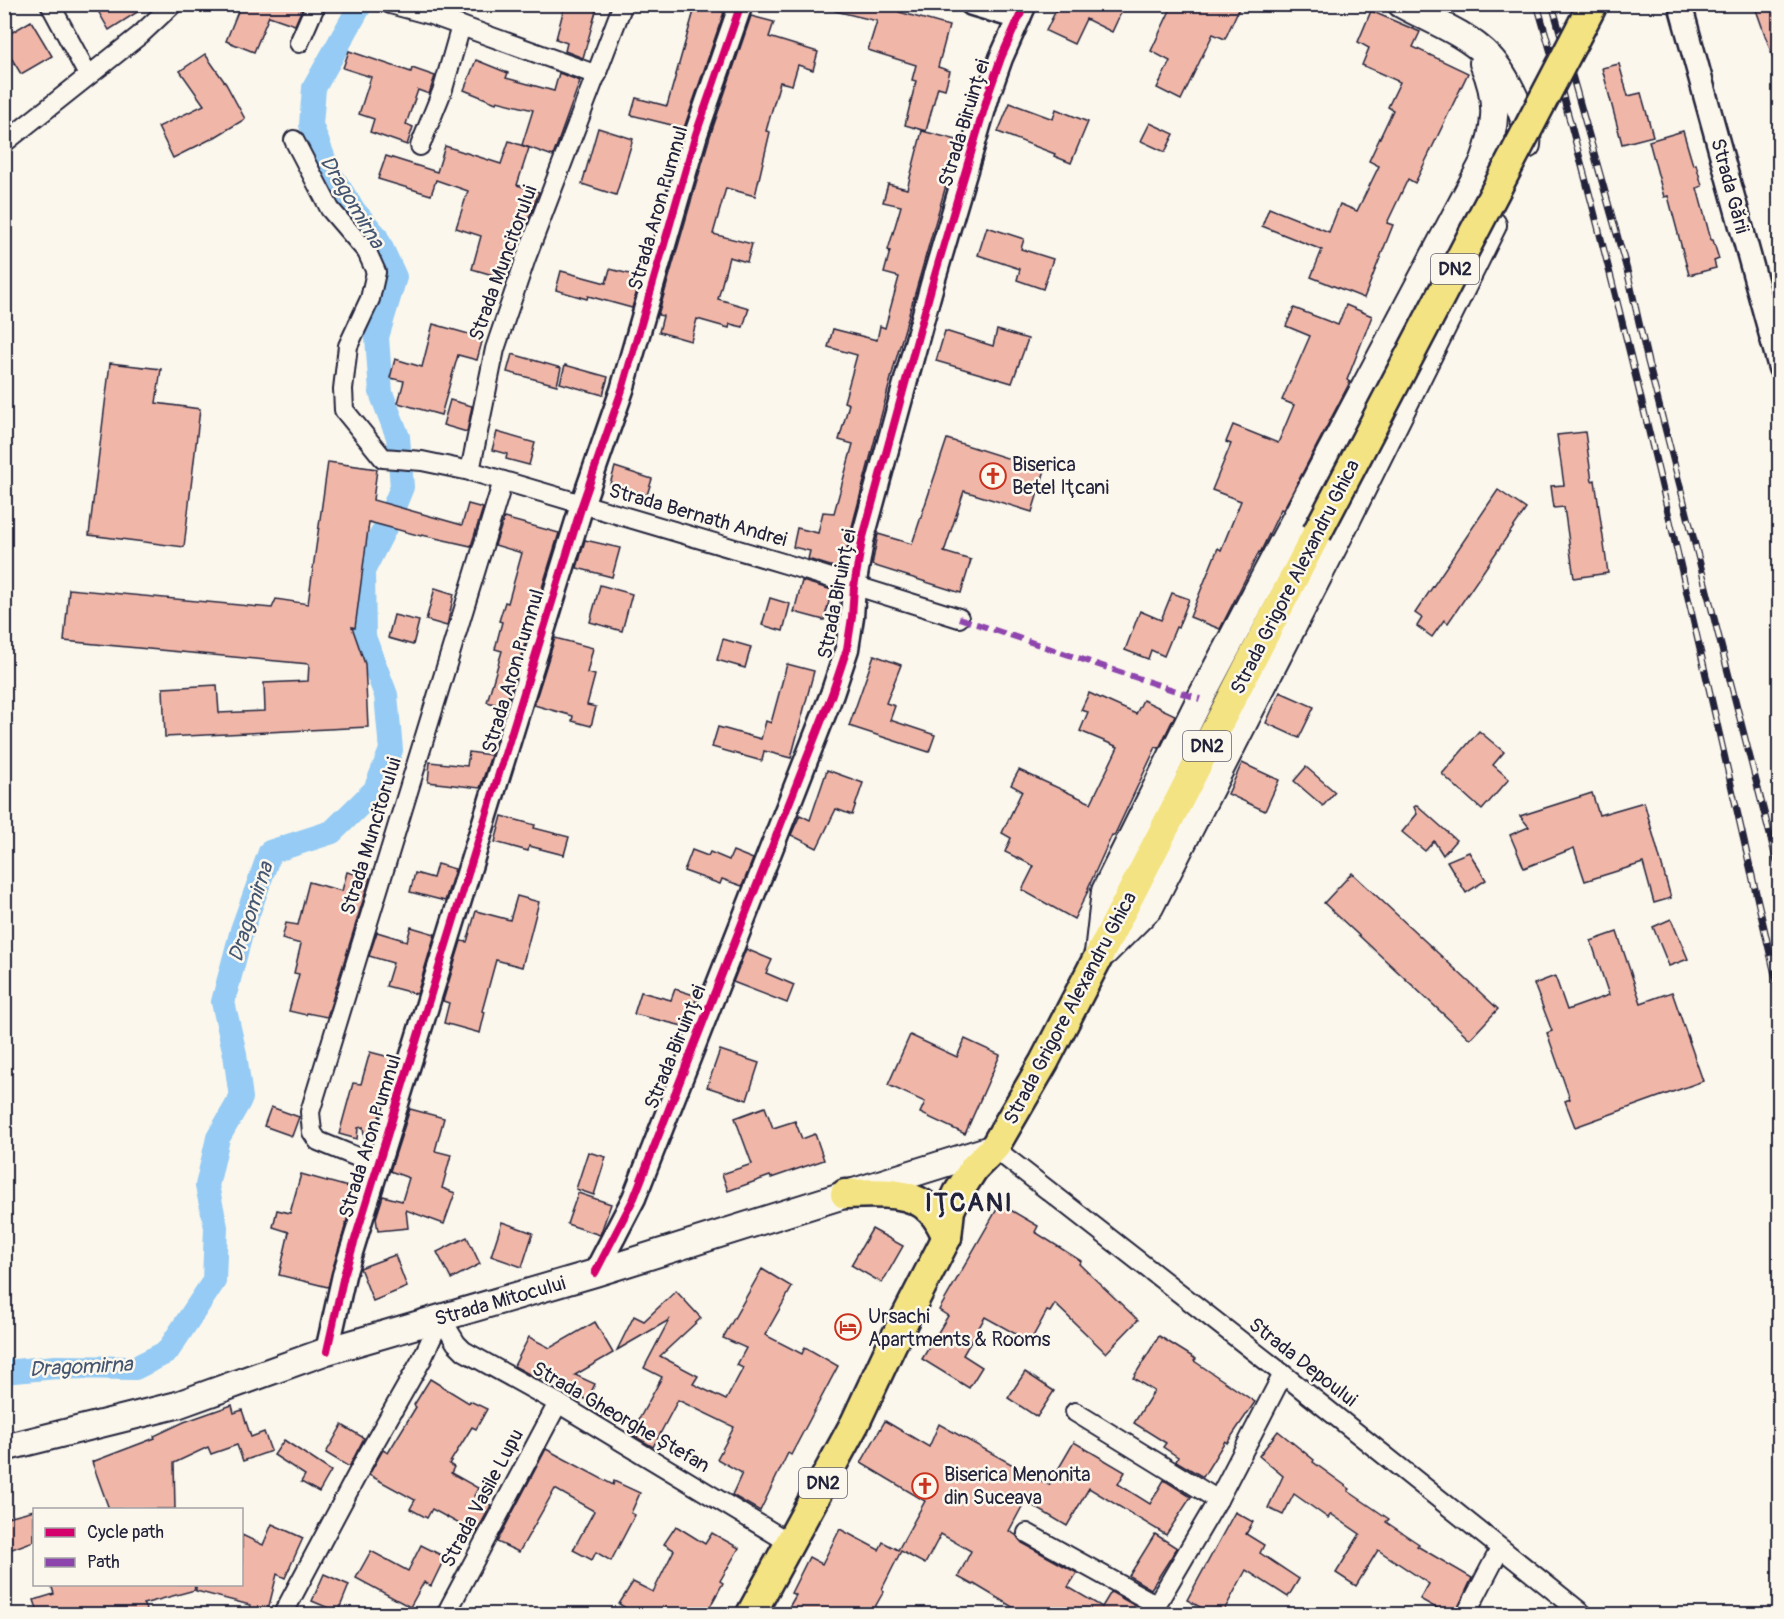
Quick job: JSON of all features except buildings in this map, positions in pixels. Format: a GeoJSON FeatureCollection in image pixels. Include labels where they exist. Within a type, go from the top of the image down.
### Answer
{"type":"FeatureCollection","features":[{"type":"Feature","properties":{"kind":"main road"},"geometry":{"type":"LineString","coordinates":[[1097,959],[1150,907],[1333,549],[1526,154],[1528,139],[1521,110],[1489,57],[1468,40],[1401,4]]}},
{"type":"Feature","properties":{"kind":"main road","name":"Strada Grigore Alexandru Ghica"},"geometry":{"type":"LineString","coordinates":[[751,1614],[855,1423],[892,1344],[947,1237],[965,1221],[976,1203],[990,1174],[993,1148],[1044,1062],[1593,4]]}},
{"type":"Feature","properties":{"kind":"main road"},"geometry":{"type":"LineString","coordinates":[[1097,959],[1105,891],[1200,699],[1483,163],[1492,139],[1496,118],[1494,97],[1481,57],[1468,40]]}},
{"type":"Feature","properties":{"kind":"main road","name":"Strada Mitocului"},"geometry":{"type":"LineString","coordinates":[[4,1448],[177,1405],[327,1351],[595,1273],[993,1148]]}},
{"type":"Feature","properties":{"kind":"main road"},"geometry":{"type":"LineString","coordinates":[[845,1194],[875,1192],[912,1199],[931,1210],[947,1237]]}},
{"type":"Feature","properties":{"kind":"street"},"geometry":{"type":"LineString","coordinates":[[50,4],[88,75]]}},
{"type":"Feature","properties":{"kind":"street"},"geometry":{"type":"LineString","coordinates":[[4,143],[140,35],[173,4]]}},
{"type":"Feature","properties":{"kind":"street"},"geometry":{"type":"LineString","coordinates":[[299,43],[316,4]]}},
{"type":"Feature","properties":{"kind":"street"},"geometry":{"type":"LineString","coordinates":[[390,4],[431,15],[597,75]]}},
{"type":"Feature","properties":{"kind":"street","name":"Strada Muncitorului"},"geometry":{"type":"LineString","coordinates":[[470,471],[495,349],[526,258],[623,4]]}},
{"type":"Feature","properties":{"kind":"street","name":"Strada Aron Pumnul"},"geometry":{"type":"LineString","coordinates":[[327,1351],[345,1275],[582,505],[622,390],[696,134],[741,4]]}},
{"type":"Feature","properties":{"kind":"street"},"geometry":{"type":"LineString","coordinates":[[972,4],[1022,11]]}},
{"type":"Feature","properties":{"kind":"street","name":"Strada Gării"},"geometry":{"type":"LineString","coordinates":[[1680,4],[1779,368]]}},
{"type":"Feature","properties":{"kind":"street","name":"Strada Biruinței"},"geometry":{"type":"LineString","coordinates":[[595,1273],[634,1198],[819,728],[847,648],[862,541],[932,285],[989,92],[1022,11]]}},
{"type":"Feature","properties":{"kind":"street"},"geometry":{"type":"LineString","coordinates":[[420,146],[439,100],[461,26]]}},
{"type":"Feature","properties":{"kind":"street","name":"Strada Bernath Andrei"},"geometry":{"type":"LineString","coordinates":[[294,140],[330,209],[367,252],[376,272],[370,299],[348,346],[343,389],[344,410],[383,458],[422,461],[470,471],[789,565],[959,618]]}},
{"type":"Feature","properties":{"kind":"street","name":"Strada Muncitorului"},"geometry":{"type":"LineString","coordinates":[[379,1166],[318,1141],[312,1132],[310,1112],[503,481]]}},
{"type":"Feature","properties":{"kind":"street","name":"Strada Depoului"},"geometry":{"type":"LineString","coordinates":[[993,1148],[1283,1374],[1500,1549],[1572,1611]]}},
{"type":"Feature","properties":{"kind":"street"},"geometry":{"type":"LineString","coordinates":[[283,1614],[367,1456],[422,1359],[441,1318]]}},
{"type":"Feature","properties":{"kind":"street","name":"Strada Gheorghe Ștefan"},"geometry":{"type":"LineString","coordinates":[[441,1318],[456,1344],[464,1352],[558,1403],[790,1543]]}},
{"type":"Feature","properties":{"kind":"street"},"geometry":{"type":"LineString","coordinates":[[1027,1533],[1154,1610],[1218,1500],[1283,1374]]}},
{"type":"Feature","properties":{"kind":"street","name":"Strada Vasile Lupu"},"geometry":{"type":"LineString","coordinates":[[446,1614],[558,1403]]}},
{"type":"Feature","properties":{"kind":"street"},"geometry":{"type":"LineString","coordinates":[[1075,1412],[1218,1500]]}},
{"type":"Feature","properties":{"kind":"street"},"geometry":{"type":"LineString","coordinates":[[1466,1614],[1500,1549]]}},
{"type":"Feature","properties":{"kind":"waterway","name":"Dragomirna"},"geometry":{"type":"LineString","coordinates":[[4,1372],[56,1367],[135,1368],[167,1352],[214,1281],[216,1227],[207,1186],[218,1138],[241,1098],[235,1054],[223,1002],[242,930],[270,852],[332,832],[375,790],[391,750],[386,695],[364,637],[363,571],[386,526],[402,487],[398,437],[381,393],[377,337],[395,277],[376,236],[355,212],[329,172],[311,125],[314,88],[361,4]]}},
{"type":"Feature","properties":{"kind":"railway"},"geometry":{"type":"LineString","coordinates":[[1537,4],[1572,127],[1635,374],[1780,996]]}},
{"type":"Feature","properties":{"kind":"railway"},"geometry":{"type":"LineString","coordinates":[[1552,4],[1627,270],[1648,362],[1780,874]]}},
{"type":"Feature","properties":{"kind":"marked path"},"geometry":{"type":"LineString","coordinates":[[959,618],[1200,699]]}},
{"type":"Feature","properties":{"kind":"cycle path"},"geometry":{"type":"LineString","coordinates":[[327,1351],[344,1275],[582,505],[622,390],[696,134],[741,4]]}},
{"type":"Feature","properties":{"kind":"cycle path"},"geometry":{"type":"LineString","coordinates":[[595,1273],[634,1198],[832,694],[847,649],[862,541],[932,285],[989,92],[1025,4]]}},
{"type":"Feature","properties":{"kind":"place","name":"Biserica Betel Iţcani"},"geometry":{"type":"Point","coordinates":[993,476]}},
{"type":"Feature","properties":{"kind":"place","name":"Ursachi Apartments & Rooms"},"geometry":{"type":"Point","coordinates":[848,1327]}},
{"type":"Feature","properties":{"kind":"place","name":"Biserica Menonita din Suceava"},"geometry":{"type":"Point","coordinates":[925,1486]}},
{"type":"Feature","properties":{"kind":"district","name":"IȚCANI"},"geometry":{"type":"Point","coordinates":[969,1203]}}]}
